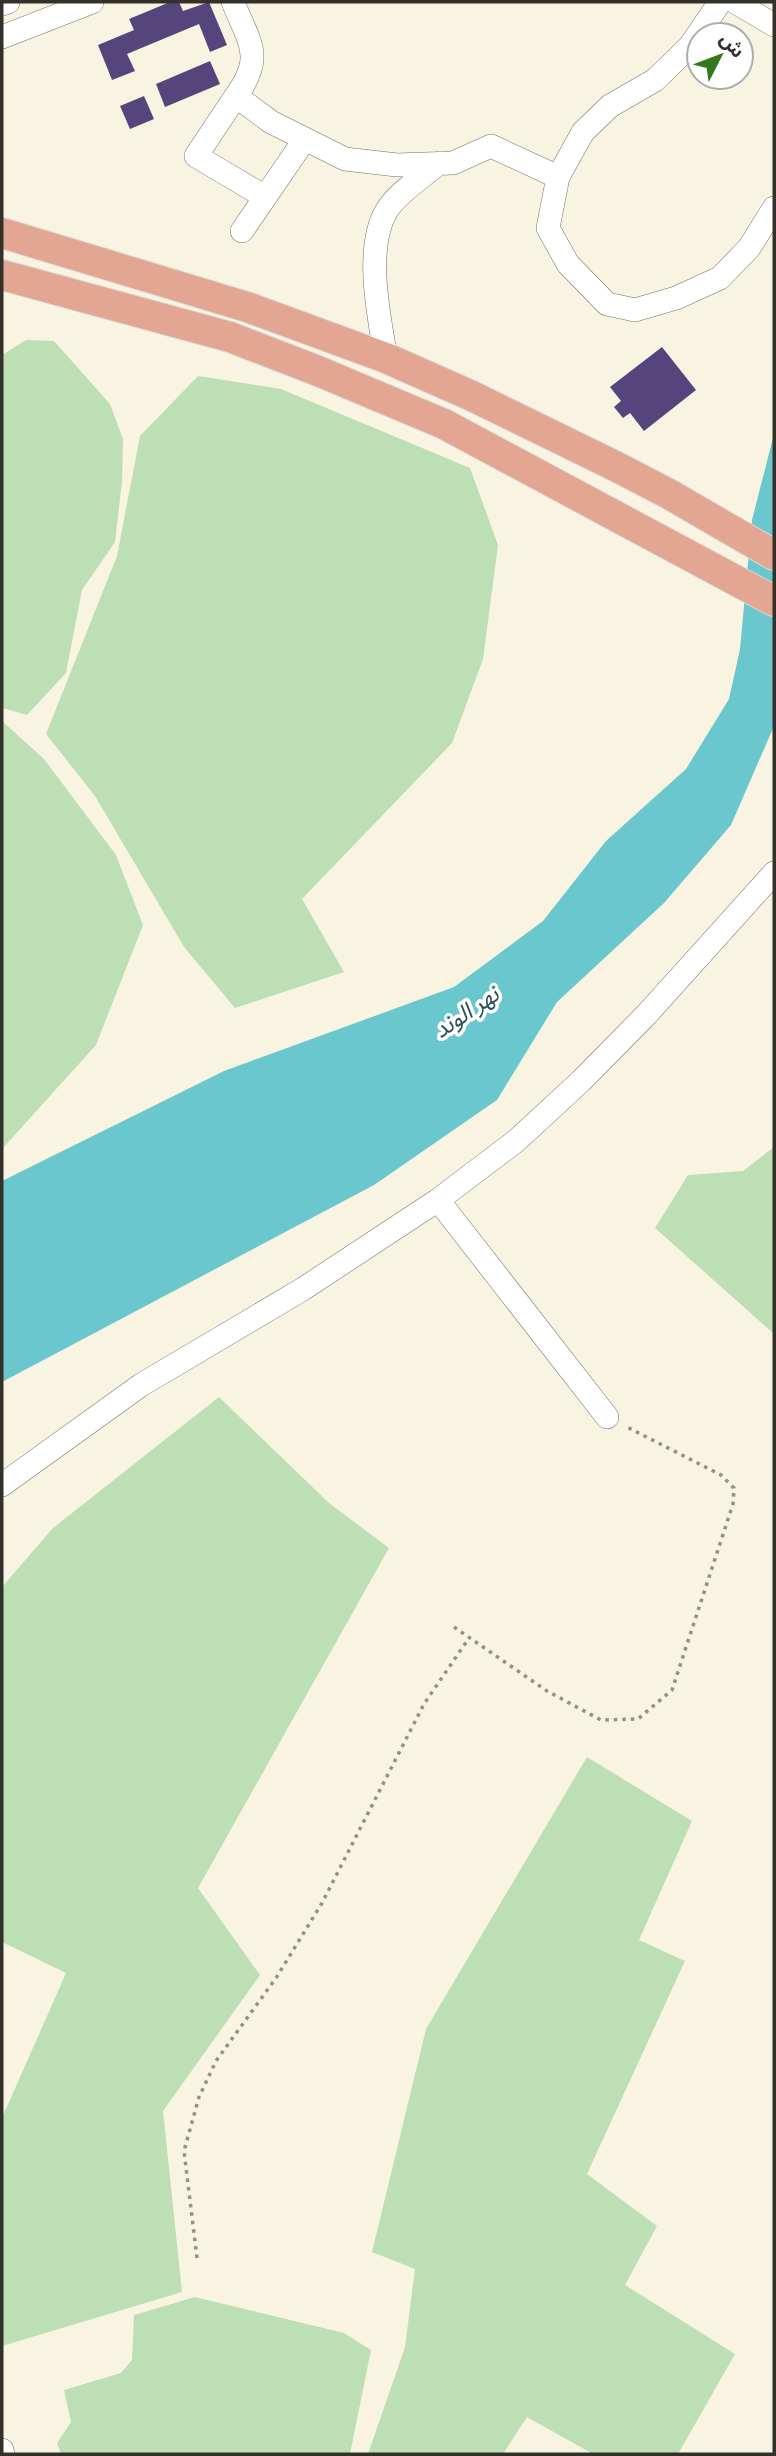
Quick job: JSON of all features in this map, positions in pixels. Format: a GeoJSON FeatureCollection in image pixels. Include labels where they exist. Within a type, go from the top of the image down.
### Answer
{"type":"FeatureCollection","features":[{"type":"Feature","properties":{"kind":"main road"},"geometry":{"type":"LineString","coordinates":[[2,233],[247,307],[386,358],[484,402],[669,494],[774,555]]}},
{"type":"Feature","properties":{"kind":"main road"},"geometry":{"type":"LineString","coordinates":[[2,275],[230,337],[318,370],[444,424],[774,601]]}},
{"type":"Feature","properties":{"kind":"street"},"geometry":{"type":"LineString","coordinates":[[2,4],[8,2]]}},
{"type":"Feature","properties":{"kind":"street"},"geometry":{"type":"LineString","coordinates":[[2,37],[92,2]]}},
{"type":"Feature","properties":{"kind":"street"},"geometry":{"type":"LineString","coordinates":[[233,2],[252,48],[253,62],[248,78],[196,156],[265,197]]}},
{"type":"Feature","properties":{"kind":"street"},"geometry":{"type":"LineString","coordinates":[[720,2],[690,46],[655,80],[610,106],[583,132],[558,177],[548,228],[568,264],[607,304],[635,310],[676,298],[720,278],[749,248],[774,208]]}},
{"type":"Feature","properties":{"kind":"street"},"geometry":{"type":"LineString","coordinates":[[735,2],[774,26]]}},
{"type":"Feature","properties":{"kind":"street"},"geometry":{"type":"LineString","coordinates":[[236,96],[271,122],[345,159],[397,165],[453,163],[491,146],[558,177]]}},
{"type":"Feature","properties":{"kind":"street"},"geometry":{"type":"LineString","coordinates":[[242,231],[305,139]]}},
{"type":"Feature","properties":{"kind":"street"},"geometry":{"type":"LineString","coordinates":[[386,358],[378,314],[375,259],[379,230],[387,209],[439,163]]}},
{"type":"Feature","properties":{"kind":"street"},"geometry":{"type":"LineString","coordinates":[[2,1485],[141,1385],[303,1289],[438,1199],[516,1141],[581,1081],[770,880]]}},
{"type":"Feature","properties":{"kind":"street"},"geometry":{"type":"LineString","coordinates":[[438,1199],[607,1417]]}},
{"type":"Feature","properties":{"kind":"path"},"geometry":{"type":"LineString","coordinates":[[454,1627],[547,1691],[601,1720],[638,1719],[671,1690],[733,1504],[734,1488],[721,1475],[607,1417]]}},
{"type":"Feature","properties":{"kind":"path"},"geometry":{"type":"LineString","coordinates":[[197,2259],[184,2151],[199,2097],[216,2061],[276,1978],[322,1903],[424,1704],[469,1638]]}},
{"type":"Feature","properties":{"kind":"green space"},"geometry":{"type":"Polygon","coordinates":[[[26,340],[54,341],[110,404],[123,439],[122,482],[115,542],[82,590],[66,673],[27,715],[2,708],[2,355],[26,340]]]}},
{"type":"Feature","properties":{"kind":"green space"},"geometry":{"type":"Polygon","coordinates":[[[198,376],[281,389],[470,468],[498,545],[483,659],[452,743],[302,899],[344,972],[235,1008],[184,947],[95,796],[46,734],[117,556],[140,436],[198,376]]]}},
{"type":"Feature","properties":{"kind":"green space"},"geometry":{"type":"Polygon","coordinates":[[[2,721],[44,759],[116,855],[143,925],[96,1045],[2,1149],[2,721]]]}},
{"type":"Feature","properties":{"kind":"green space"},"geometry":{"type":"Polygon","coordinates":[[[774,1147],[774,1334],[655,1228],[688,1175],[743,1171],[774,1147]]]}},
{"type":"Feature","properties":{"kind":"green space"},"geometry":{"type":"Polygon","coordinates":[[[219,1397],[329,1503],[389,1548],[198,1888],[260,1975],[163,2111],[182,2292],[2,2346],[2,2118],[66,1973],[2,1942],[2,1587],[53,1528],[219,1397]]]}},
{"type":"Feature","properties":{"kind":"green space"},"geometry":{"type":"Polygon","coordinates":[[[587,1757],[692,1821],[639,1940],[685,1961],[587,2174],[657,2226],[625,2285],[735,2354],[678,2454],[593,2454],[527,2417],[503,2454],[368,2454],[405,2347],[415,2269],[372,2252],[426,2029],[587,1757]]]}},
{"type":"Feature","properties":{"kind":"green space"},"geometry":{"type":"Polygon","coordinates":[[[195,2297],[344,2333],[371,2350],[350,2454],[61,2454],[57,2443],[71,2422],[64,2390],[121,2373],[132,2360],[134,2315],[195,2297]]]}},
{"type":"Feature","properties":{"kind":"water","name":"نهر الوند"},"geometry":{"type":"Polygon","coordinates":[[[774,434],[774,726],[731,825],[664,903],[557,1002],[497,1100],[374,1185],[2,1382],[2,1181],[224,1071],[454,987],[543,921],[606,841],[686,769],[729,699],[740,649],[752,520],[774,434]]]}},
{"type":"Feature","properties":{"kind":"building"},"geometry":{"type":"Polygon","coordinates":[[[170,2],[179,2],[183,11],[209,2],[227,45],[210,52],[199,24],[127,54],[135,71],[112,80],[98,45],[134,30],[129,19],[170,2]]]}},
{"type":"Feature","properties":{"kind":"building"},"geometry":{"type":"Polygon","coordinates":[[[210,61],[220,84],[165,107],[156,84],[210,61]]]}},
{"type":"Feature","properties":{"kind":"building"},"geometry":{"type":"Polygon","coordinates":[[[144,96],[154,119],[130,129],[120,106],[144,96]]]}},
{"type":"Feature","properties":{"kind":"building"},"geometry":{"type":"Polygon","coordinates":[[[662,347],[696,390],[644,431],[630,413],[623,418],[614,407],[621,401],[610,387],[662,347]]]}}]}
